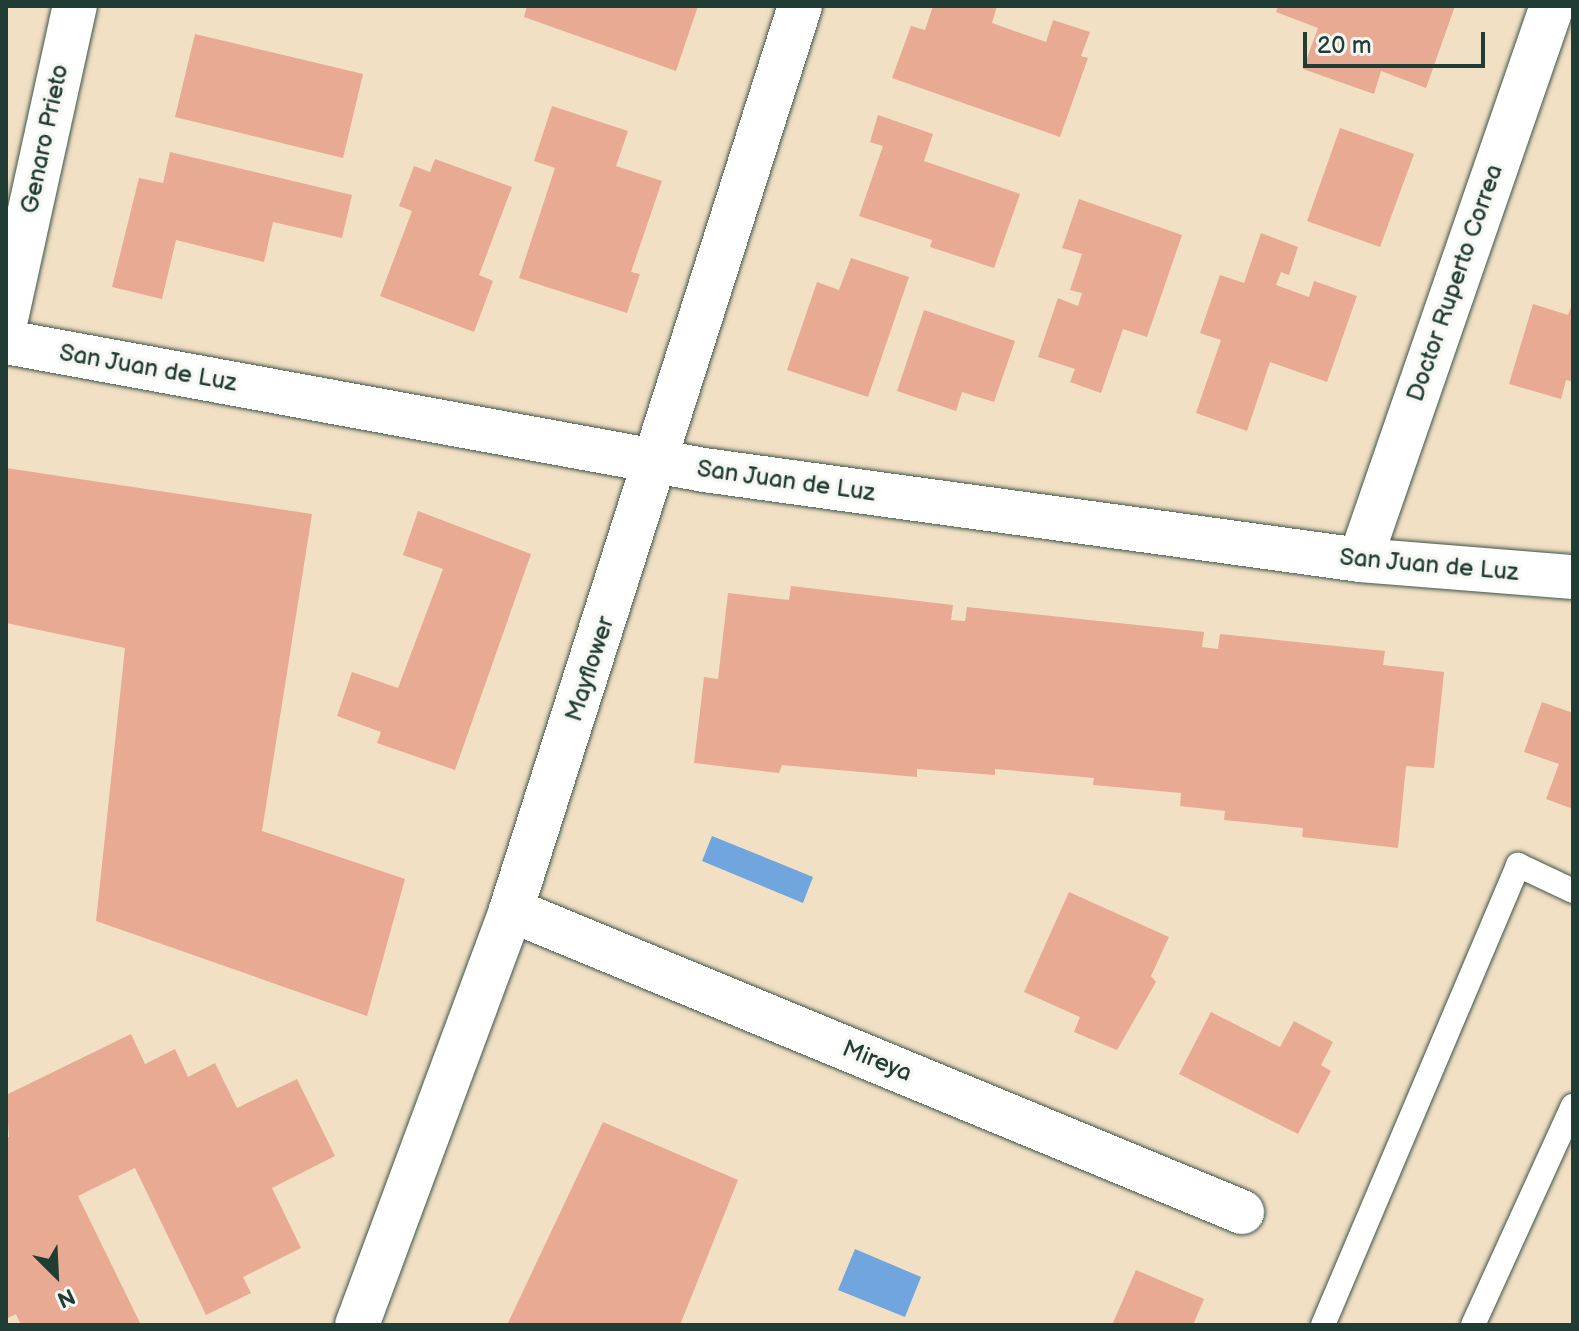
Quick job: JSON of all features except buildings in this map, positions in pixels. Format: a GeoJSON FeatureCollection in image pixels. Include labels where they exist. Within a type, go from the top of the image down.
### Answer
{"type":"FeatureCollection","features":[{"type":"Feature","properties":{"kind":"street","name":"Genaro Prieto"},"geometry":{"type":"LineString","coordinates":[[6,319],[75,6]]}},
{"type":"Feature","properties":{"kind":"street","name":"Mayflower"},"geometry":{"type":"LineString","coordinates":[[357,1325],[511,910],[800,6]]}},
{"type":"Feature","properties":{"kind":"street","name":"Doctor Ruperto Correa"},"geometry":{"type":"LineString","coordinates":[[1360,560],[1552,6]]}},
{"type":"Feature","properties":{"kind":"street","name":"San Juan de Luz"},"geometry":{"type":"LineString","coordinates":[[6,342],[655,462],[1360,560],[1573,577]]}},
{"type":"Feature","properties":{"kind":"street","name":"Mireya"},"geometry":{"type":"LineString","coordinates":[[511,910],[1242,1212]]}},
{"type":"Feature","properties":{"kind":"lane"},"geometry":{"type":"LineString","coordinates":[[1323,1325],[1518,865],[1573,891]]}},
{"type":"Feature","properties":{"kind":"lane"},"geometry":{"type":"LineString","coordinates":[[1473,1325],[1573,1106]]}},
{"type":"Feature","properties":{"kind":"water"},"geometry":{"type":"Polygon","coordinates":[[[712,836],[813,877],[803,903],[702,861],[712,836]]]}},
{"type":"Feature","properties":{"kind":"water"},"geometry":{"type":"Polygon","coordinates":[[[855,1249],[921,1277],[905,1317],[838,1290],[855,1249]]]}}]}
